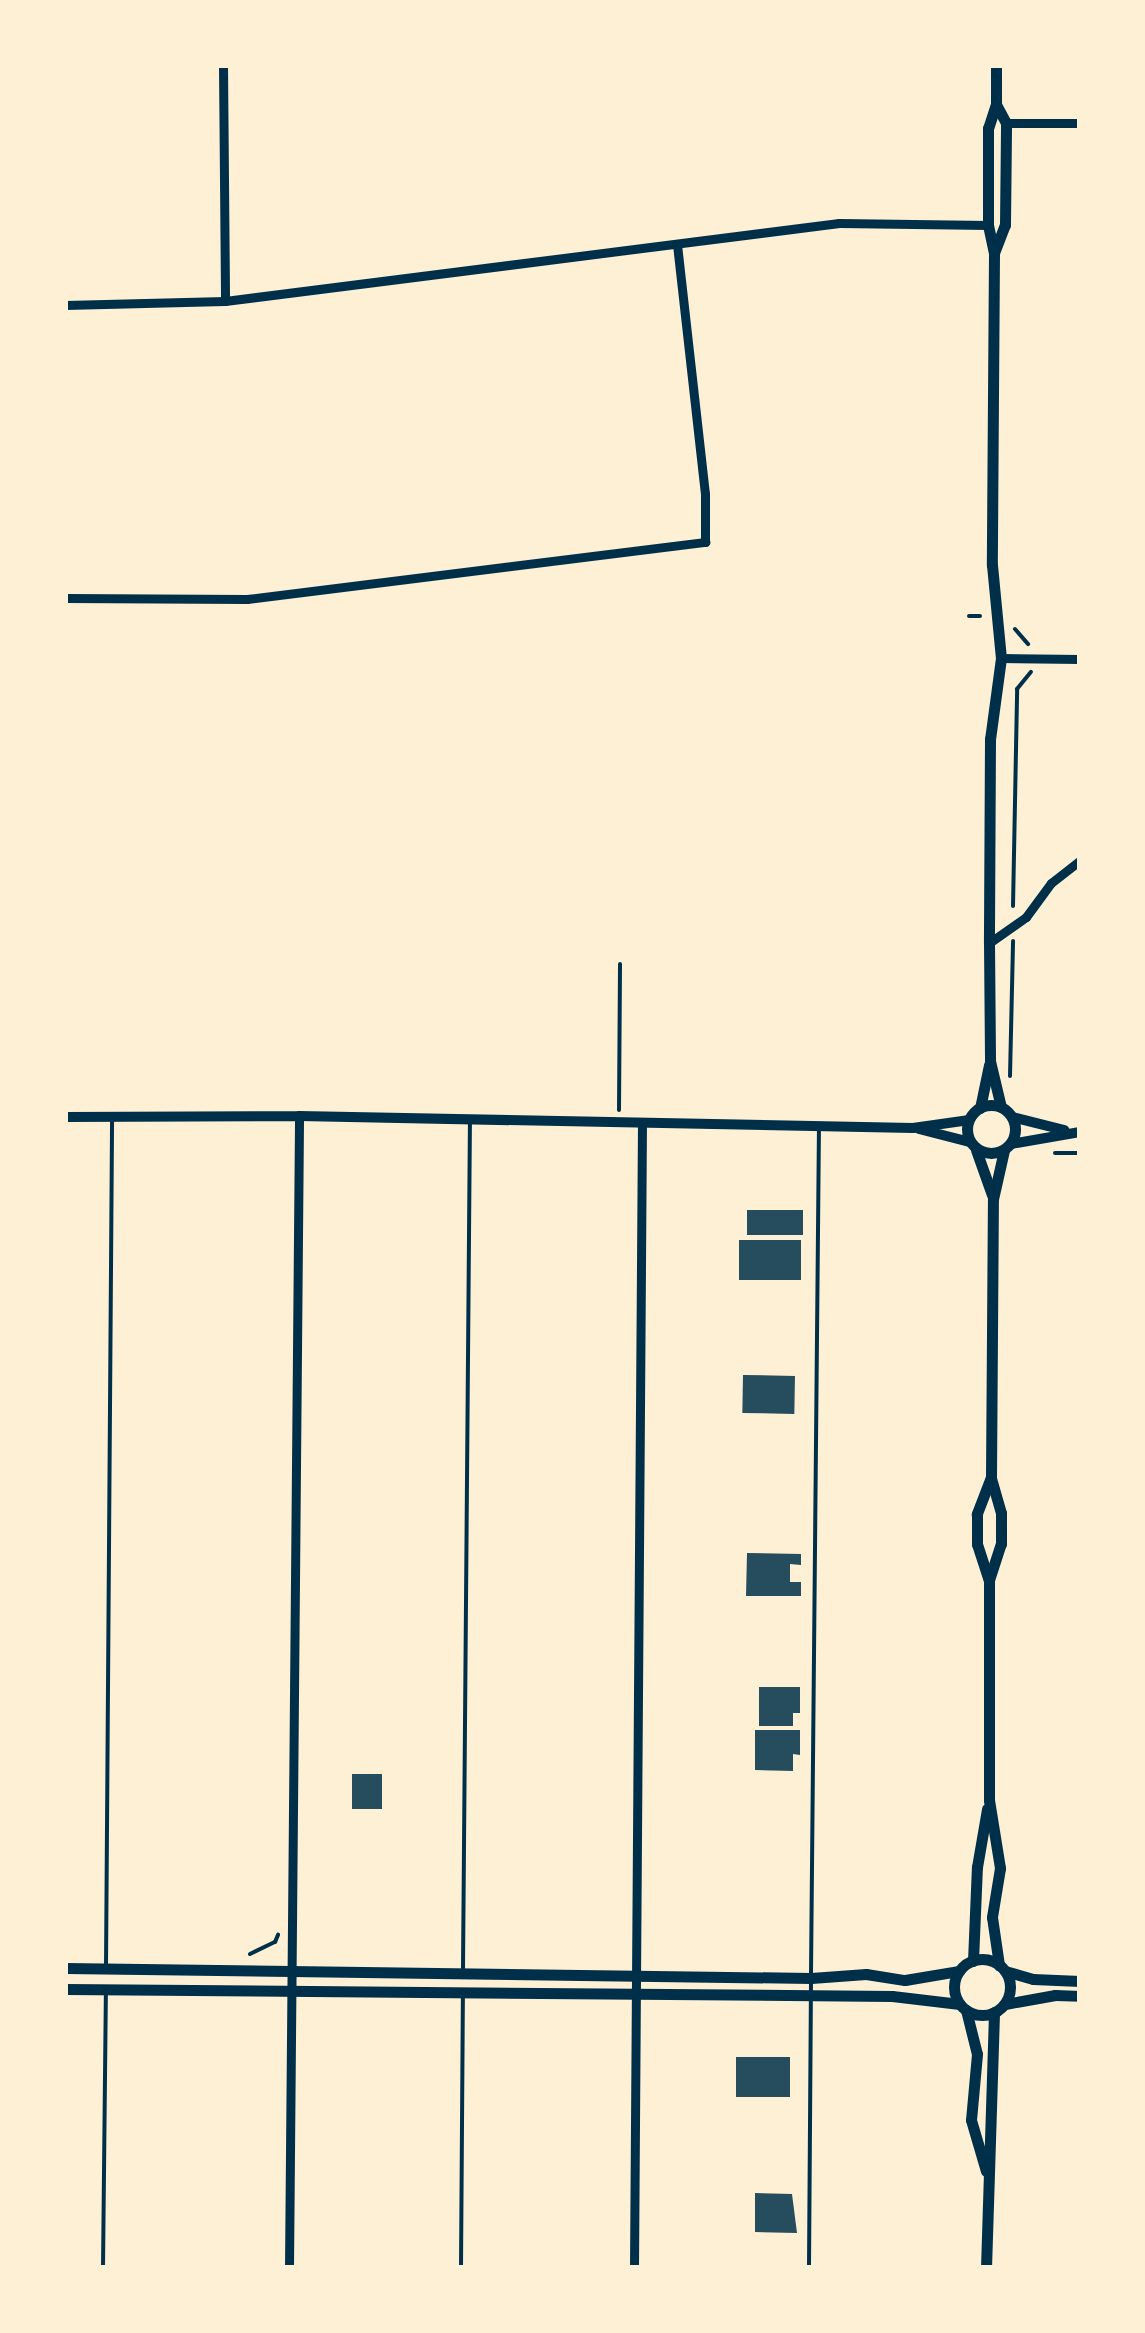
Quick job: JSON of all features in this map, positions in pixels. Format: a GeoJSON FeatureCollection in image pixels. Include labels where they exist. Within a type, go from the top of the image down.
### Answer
{"type":"FeatureCollection","features":[{"type":"Feature","properties":{"kind":"main road"},"geometry":{"type":"LineString","coordinates":[[993,1199],[973,1146],[968,1120],[980,1108],[990,1061],[990,739],[1002,658],[995,616],[994,253],[988,225],[988,128],[996,104],[996,65]]}},
{"type":"Feature","properties":{"kind":"main road"},"geometry":{"type":"LineString","coordinates":[[994,253],[1004,225],[1006,123],[996,104]]}},
{"type":"Feature","properties":{"kind":"main road"},"geometry":{"type":"LineString","coordinates":[[989,1580],[1002,1544],[1002,1513],[992,1476],[993,1199],[1016,1128],[1002,1107],[990,1061]]}},
{"type":"Feature","properties":{"kind":"main road"},"geometry":{"type":"LineString","coordinates":[[980,1108],[1002,1107]]}},
{"type":"Feature","properties":{"kind":"main road"},"geometry":{"type":"LineString","coordinates":[[973,1146],[991,1154],[1008,1147]]}},
{"type":"Feature","properties":{"kind":"main road"},"geometry":{"type":"LineString","coordinates":[[986,2268],[987,2176],[999,2008],[1010,1988],[992,1917],[1000,1868],[989,1800],[989,1580],[977,1544],[977,1514],[992,1476]]}},
{"type":"Feature","properties":{"kind":"main road"},"geometry":{"type":"LineString","coordinates":[[973,1961],[978,1867],[989,1800]]}},
{"type":"Feature","properties":{"kind":"main road"},"geometry":{"type":"LineString","coordinates":[[65,1968],[291,1968],[810,1978],[866,1974],[905,1980],[959,1971],[973,1961],[1033,1979],[1080,1981]]}},
{"type":"Feature","properties":{"kind":"main road"},"geometry":{"type":"LineString","coordinates":[[959,1971],[954,1988],[977,2054],[971,2120],[987,2176]]}},
{"type":"Feature","properties":{"kind":"main road"},"geometry":{"type":"LineString","coordinates":[[65,1988],[922,1998],[980,2015],[1055,1995],[1080,1996]]}},
{"type":"Feature","properties":{"kind":"street"},"geometry":{"type":"LineString","coordinates":[[222,65],[225,302]]}},
{"type":"Feature","properties":{"kind":"street"},"geometry":{"type":"LineString","coordinates":[[1006,123],[1080,122]]}},
{"type":"Feature","properties":{"kind":"street"},"geometry":{"type":"LineString","coordinates":[[65,305],[225,302],[839,222],[988,225]]}},
{"type":"Feature","properties":{"kind":"street"},"geometry":{"type":"LineString","coordinates":[[65,598],[248,599],[705,542],[705,494],[678,246]]}},
{"type":"Feature","properties":{"kind":"street"},"geometry":{"type":"LineString","coordinates":[[1002,658],[1080,659]]}},
{"type":"Feature","properties":{"kind":"street"},"geometry":{"type":"LineString","coordinates":[[989,944],[1026,917],[1051,882],[1080,860]]}},
{"type":"Feature","properties":{"kind":"street"},"geometry":{"type":"LineString","coordinates":[[65,1117],[299,1116],[913,1128],[968,1120]]}},
{"type":"Feature","properties":{"kind":"street"},"geometry":{"type":"LineString","coordinates":[[289,2268],[299,1116]]}},
{"type":"Feature","properties":{"kind":"street"},"geometry":{"type":"LineString","coordinates":[[1012,1117],[1075,1132]]}},
{"type":"Feature","properties":{"kind":"street"},"geometry":{"type":"LineString","coordinates":[[634,2268],[642,1125]]}},
{"type":"Feature","properties":{"kind":"street"},"geometry":{"type":"LineString","coordinates":[[913,1128],[973,1146]]}},
{"type":"Feature","properties":{"kind":"street"},"geometry":{"type":"LineString","coordinates":[[1008,1147],[1075,1132]]}},
{"type":"Feature","properties":{"kind":"lane"},"geometry":{"type":"LineString","coordinates":[[106,1966],[112,1116]]}},
{"type":"Feature","properties":{"kind":"lane"},"geometry":{"type":"LineString","coordinates":[[462,1973],[470,1120]]}},
{"type":"Feature","properties":{"kind":"lane"},"geometry":{"type":"LineString","coordinates":[[809,2268],[819,1125]]}},
{"type":"Feature","properties":{"kind":"lane"},"geometry":{"type":"LineString","coordinates":[[103,2268],[106,1988]]}},
{"type":"Feature","properties":{"kind":"lane"},"geometry":{"type":"LineString","coordinates":[[461,2268],[463,1992]]}},
{"type":"Feature","properties":{"kind":"path"},"geometry":{"type":"LineString","coordinates":[[968,616],[1012,616],[1016,634],[1032,648],[1031,674],[1017,689],[1010,1094]]}},
{"type":"Feature","properties":{"kind":"path"},"geometry":{"type":"LineString","coordinates":[[619,1125],[620,964]]}},
{"type":"Feature","properties":{"kind":"path"},"geometry":{"type":"LineString","coordinates":[[1048,1153],[1080,1154]]}},
{"type":"Feature","properties":{"kind":"path"},"geometry":{"type":"LineString","coordinates":[[233,1954],[251,1954],[275,1942],[283,1922]]}},
{"type":"Feature","properties":{"kind":"building"},"geometry":{"type":"Polygon","coordinates":[[[747,1210],[803,1210],[803,1235],[747,1235],[747,1210]]]}},
{"type":"Feature","properties":{"kind":"building"},"geometry":{"type":"Polygon","coordinates":[[[739,1240],[801,1240],[801,1280],[739,1280],[739,1240]]]}},
{"type":"Feature","properties":{"kind":"building"},"geometry":{"type":"Polygon","coordinates":[[[743,1375],[795,1376],[794,1414],[742,1413],[743,1375]]]}},
{"type":"Feature","properties":{"kind":"building"},"geometry":{"type":"Polygon","coordinates":[[[747,1553],[801,1554],[801,1565],[790,1564],[790,1582],[801,1582],[801,1596],[746,1596],[747,1553]]]}},
{"type":"Feature","properties":{"kind":"building"},"geometry":{"type":"Polygon","coordinates":[[[759,1687],[800,1687],[800,1713],[793,1713],[793,1726],[759,1726],[759,1687]]]}},
{"type":"Feature","properties":{"kind":"building"},"geometry":{"type":"Polygon","coordinates":[[[755,1730],[800,1730],[800,1755],[793,1754],[793,1771],[755,1770],[755,1730]]]}},
{"type":"Feature","properties":{"kind":"building"},"geometry":{"type":"Polygon","coordinates":[[[352,1774],[382,1774],[382,1809],[352,1809],[352,1774]]]}},
{"type":"Feature","properties":{"kind":"building"},"geometry":{"type":"Polygon","coordinates":[[[736,2057],[790,2057],[790,2097],[736,2097],[736,2057]]]}},
{"type":"Feature","properties":{"kind":"building"},"geometry":{"type":"Polygon","coordinates":[[[755,2193],[792,2194],[797,2233],[755,2232],[755,2193]]]}}]}
